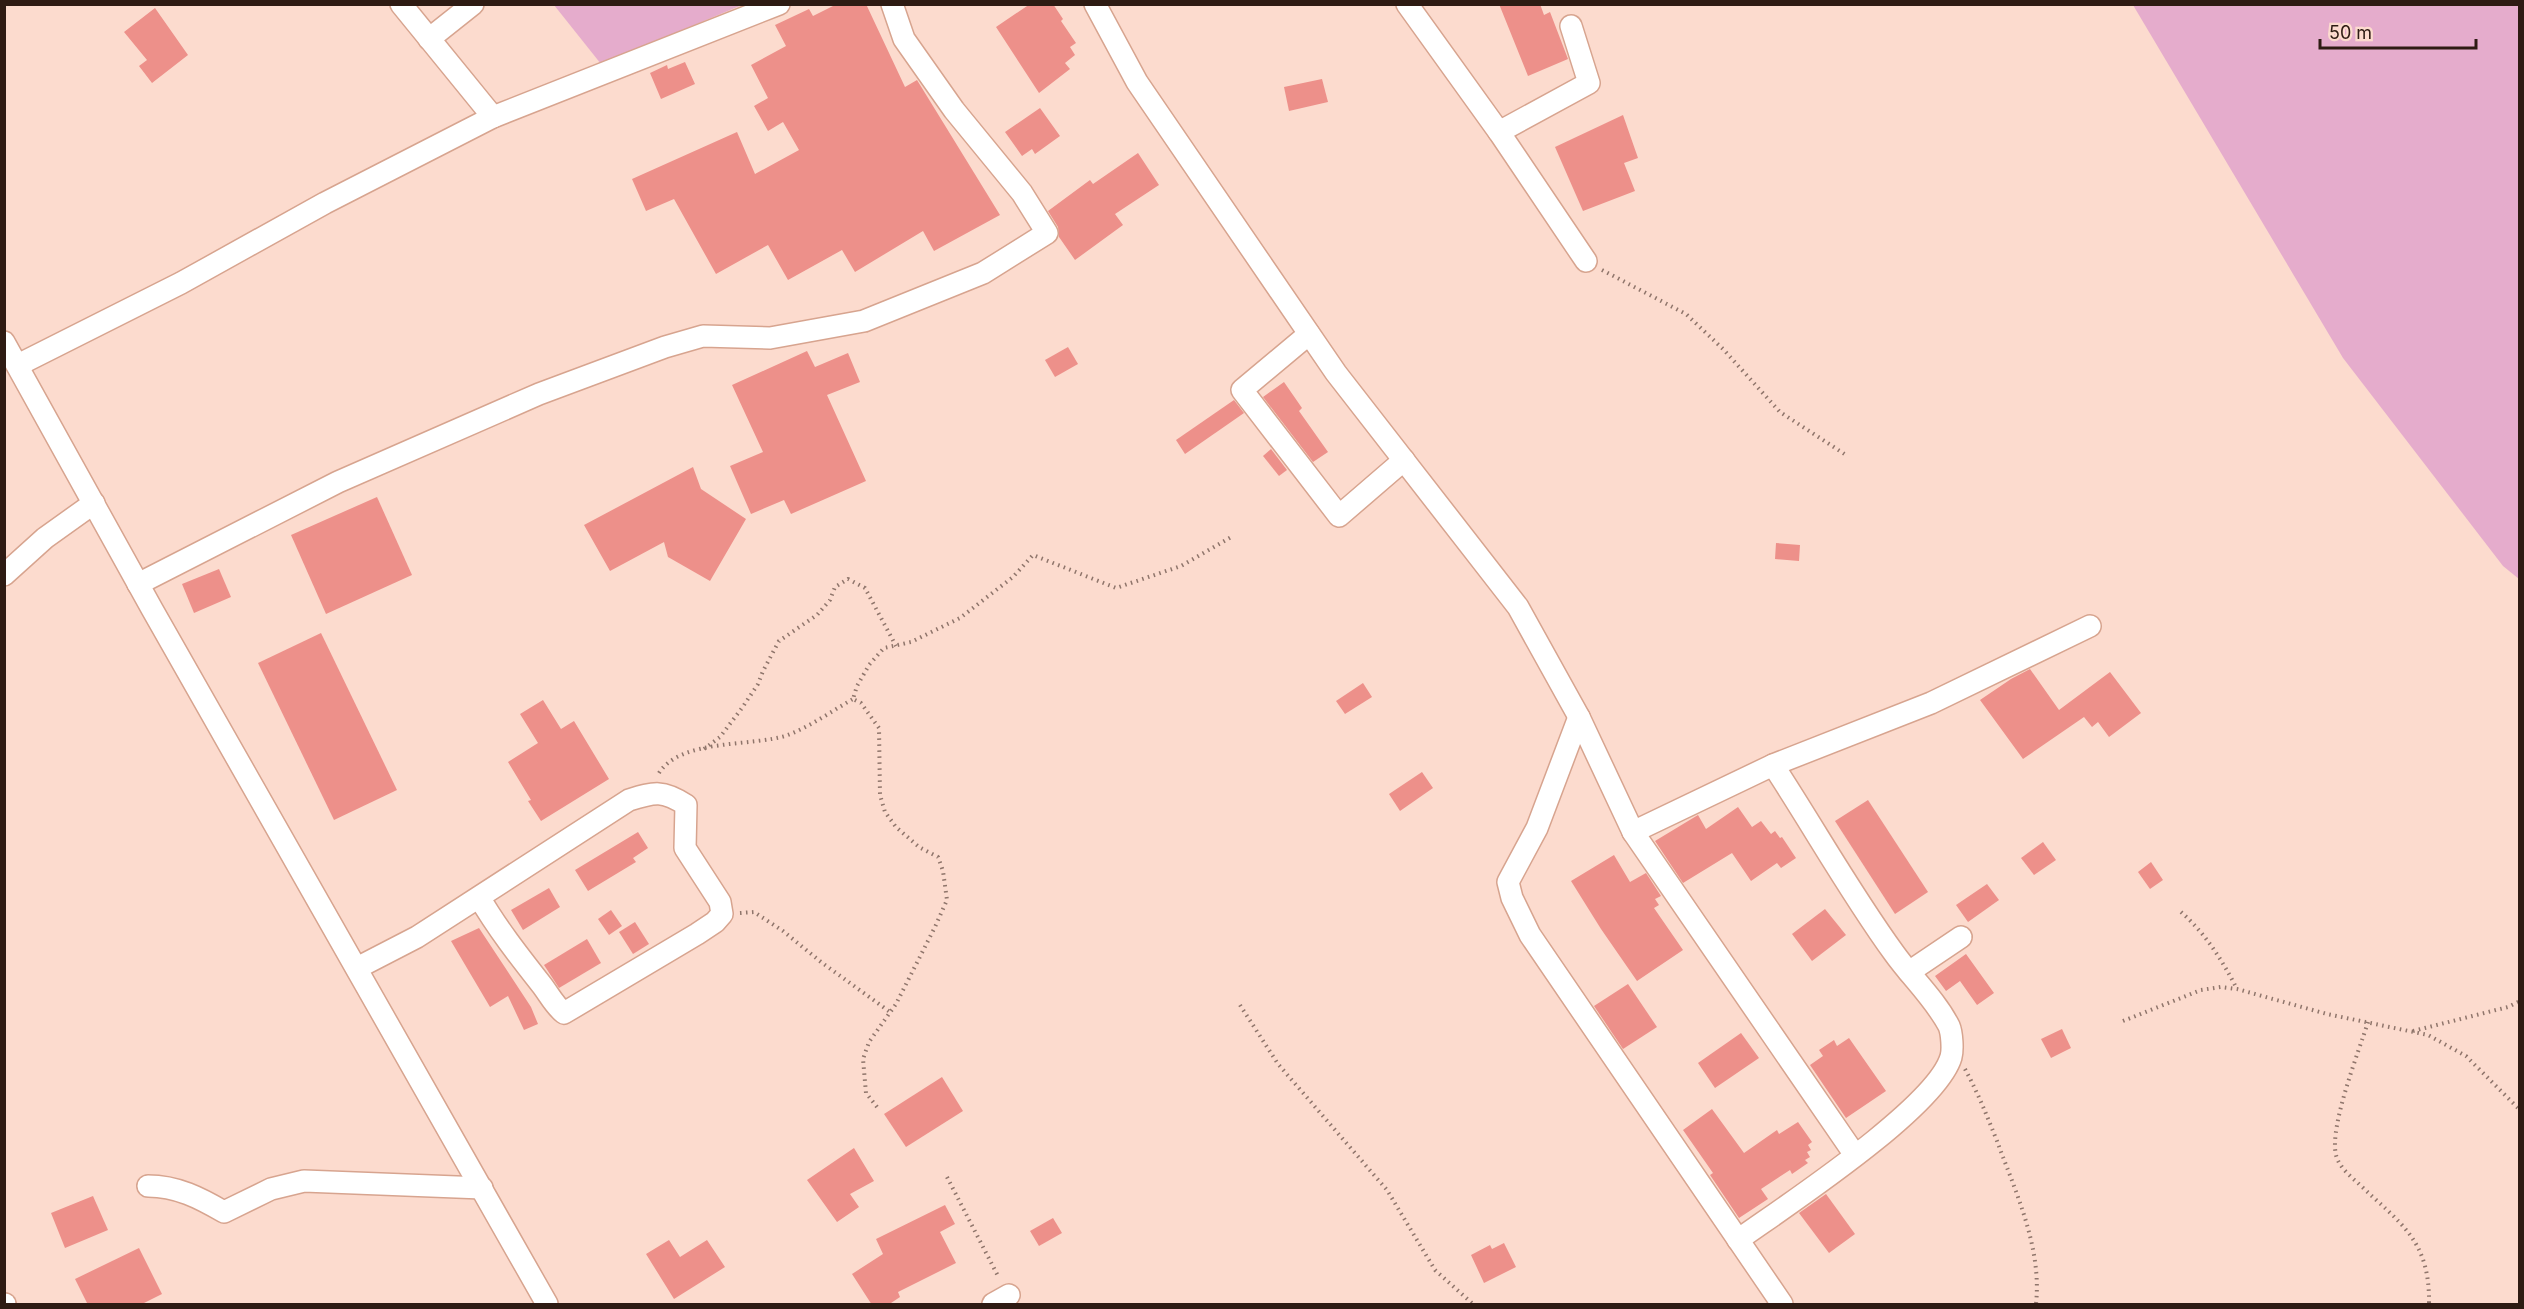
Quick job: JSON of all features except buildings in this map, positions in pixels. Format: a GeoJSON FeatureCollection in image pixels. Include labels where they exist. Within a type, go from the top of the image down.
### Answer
{"type":"FeatureCollection","features":[{"type":"Feature","properties":{"kind":"street"},"geometry":{"type":"LineString","coordinates":[[401,4],[493,117]]}},
{"type":"Feature","properties":{"kind":"street"},"geometry":{"type":"LineString","coordinates":[[429,39],[473,4]]}},
{"type":"Feature","properties":{"kind":"street"},"geometry":{"type":"LineString","coordinates":[[18,365],[181,283],[325,203],[493,117],[778,4]]}},
{"type":"Feature","properties":{"kind":"street"},"geometry":{"type":"LineString","coordinates":[[138,584],[338,482],[539,394],[665,347],[703,336],[770,338],[864,321],[983,273],[1047,233],[1022,193],[954,110],[904,39],[892,4]]}},
{"type":"Feature","properties":{"kind":"street"},"geometry":{"type":"LineString","coordinates":[[1095,4],[1137,82],[1336,374],[1518,608],[1579,717],[1633,832],[1855,1155]]}},
{"type":"Feature","properties":{"kind":"street"},"geometry":{"type":"LineString","coordinates":[[1407,4],[1499,132],[1586,261]]}},
{"type":"Feature","properties":{"kind":"street"},"geometry":{"type":"LineString","coordinates":[[1499,132],[1589,83],[1571,26]]}},
{"type":"Feature","properties":{"kind":"street"},"geometry":{"type":"LineString","coordinates":[[1310,334],[1242,390],[1339,516],[1404,460]]}},
{"type":"Feature","properties":{"kind":"street"},"geometry":{"type":"LineString","coordinates":[[4,342],[138,584],[547,1305]]}},
{"type":"Feature","properties":{"kind":"street"},"geometry":{"type":"LineString","coordinates":[[4,575],[45,538],[94,503]]}},
{"type":"Feature","properties":{"kind":"street"},"geometry":{"type":"LineString","coordinates":[[1633,832],[1773,765],[1931,703],[2090,626]]}},
{"type":"Feature","properties":{"kind":"street"},"geometry":{"type":"LineString","coordinates":[[1579,717],[1537,828],[1508,882],[1512,898],[1530,935],[1782,1305]]}},
{"type":"Feature","properties":{"kind":"street"},"geometry":{"type":"LineString","coordinates":[[1738,1240],[1855,1155],[1907,1112],[1931,1087],[1951,1057],[1950,1028],[1893,952],[1773,765]]}},
{"type":"Feature","properties":{"kind":"street"},"geometry":{"type":"LineString","coordinates":[[357,968],[417,937],[629,800],[652,793],[670,794],[686,805],[685,849],[720,903],[722,914],[715,922],[697,934],[564,1013],[555,1006],[548,993],[497,927],[479,897]]}},
{"type":"Feature","properties":{"kind":"street"},"geometry":{"type":"LineString","coordinates":[[1909,972],[1961,937]]}},
{"type":"Feature","properties":{"kind":"street"},"geometry":{"type":"LineString","coordinates":[[148,1186],[166,1186],[196,1196],[224,1212],[271,1189],[304,1181],[482,1188]]}},
{"type":"Feature","properties":{"kind":"path"},"geometry":{"type":"LineString","coordinates":[[1586,261],[1686,314],[1723,348],[1780,412],[1845,456]]}},
{"type":"Feature","properties":{"kind":"path"},"geometry":{"type":"LineString","coordinates":[[652,793],[660,771],[674,759],[704,749],[787,735],[853,699],[857,686],[869,665],[884,648],[911,642],[960,618],[1013,577],[1033,555],[1116,588],[1181,566],[1233,536]]}},
{"type":"Feature","properties":{"kind":"path"},"geometry":{"type":"LineString","coordinates":[[704,749],[720,737],[742,708],[758,684],[779,641],[817,615],[830,600],[834,587],[848,579],[865,588],[896,646]]}},
{"type":"Feature","properties":{"kind":"path"},"geometry":{"type":"LineString","coordinates":[[853,699],[861,703],[879,728],[880,795],[885,812],[896,827],[938,858],[943,871],[946,900],[935,927],[890,1012],[869,1042],[863,1059],[866,1093],[878,1107]]}},
{"type":"Feature","properties":{"kind":"path"},"geometry":{"type":"LineString","coordinates":[[722,914],[754,912],[783,931],[890,1012]]}},
{"type":"Feature","properties":{"kind":"path"},"geometry":{"type":"LineString","coordinates":[[2181,912],[2199,928],[2222,959],[2237,989]]}},
{"type":"Feature","properties":{"kind":"path"},"geometry":{"type":"LineString","coordinates":[[2123,1021],[2200,990],[2221,987],[2237,989],[2328,1014],[2412,1031],[2445,1042],[2466,1056],[2520,1110]]}},
{"type":"Feature","properties":{"kind":"path"},"geometry":{"type":"LineString","coordinates":[[2412,1031],[2508,1007],[2520,1001]]}},
{"type":"Feature","properties":{"kind":"path"},"geometry":{"type":"LineString","coordinates":[[1240,1005],[1278,1064],[1387,1190],[1436,1269],[1473,1305]]}},
{"type":"Feature","properties":{"kind":"path"},"geometry":{"type":"LineString","coordinates":[[2368,1022],[2342,1106],[2336,1136],[2336,1155],[2344,1170],[2394,1215],[2413,1236],[2423,1258],[2429,1286],[2429,1305]]}},
{"type":"Feature","properties":{"kind":"path"},"geometry":{"type":"LineString","coordinates":[[1951,1036],[1988,1114],[2016,1186],[2034,1252],[2036,1305]]}},
{"type":"Feature","properties":{"kind":"path"},"geometry":{"type":"LineString","coordinates":[[946,1177],[1001,1300]]}},
{"type":"Feature","properties":{"kind":"shaded area"},"geometry":{"type":"Polygon","coordinates":[[[554,5],[742,5],[601,64],[554,5]]]}},
{"type":"Feature","properties":{"kind":"shaded area"},"geometry":{"type":"Polygon","coordinates":[[[2133,5],[2519,5],[2519,579],[2503,566],[2343,358],[2133,5]]]}}]}
